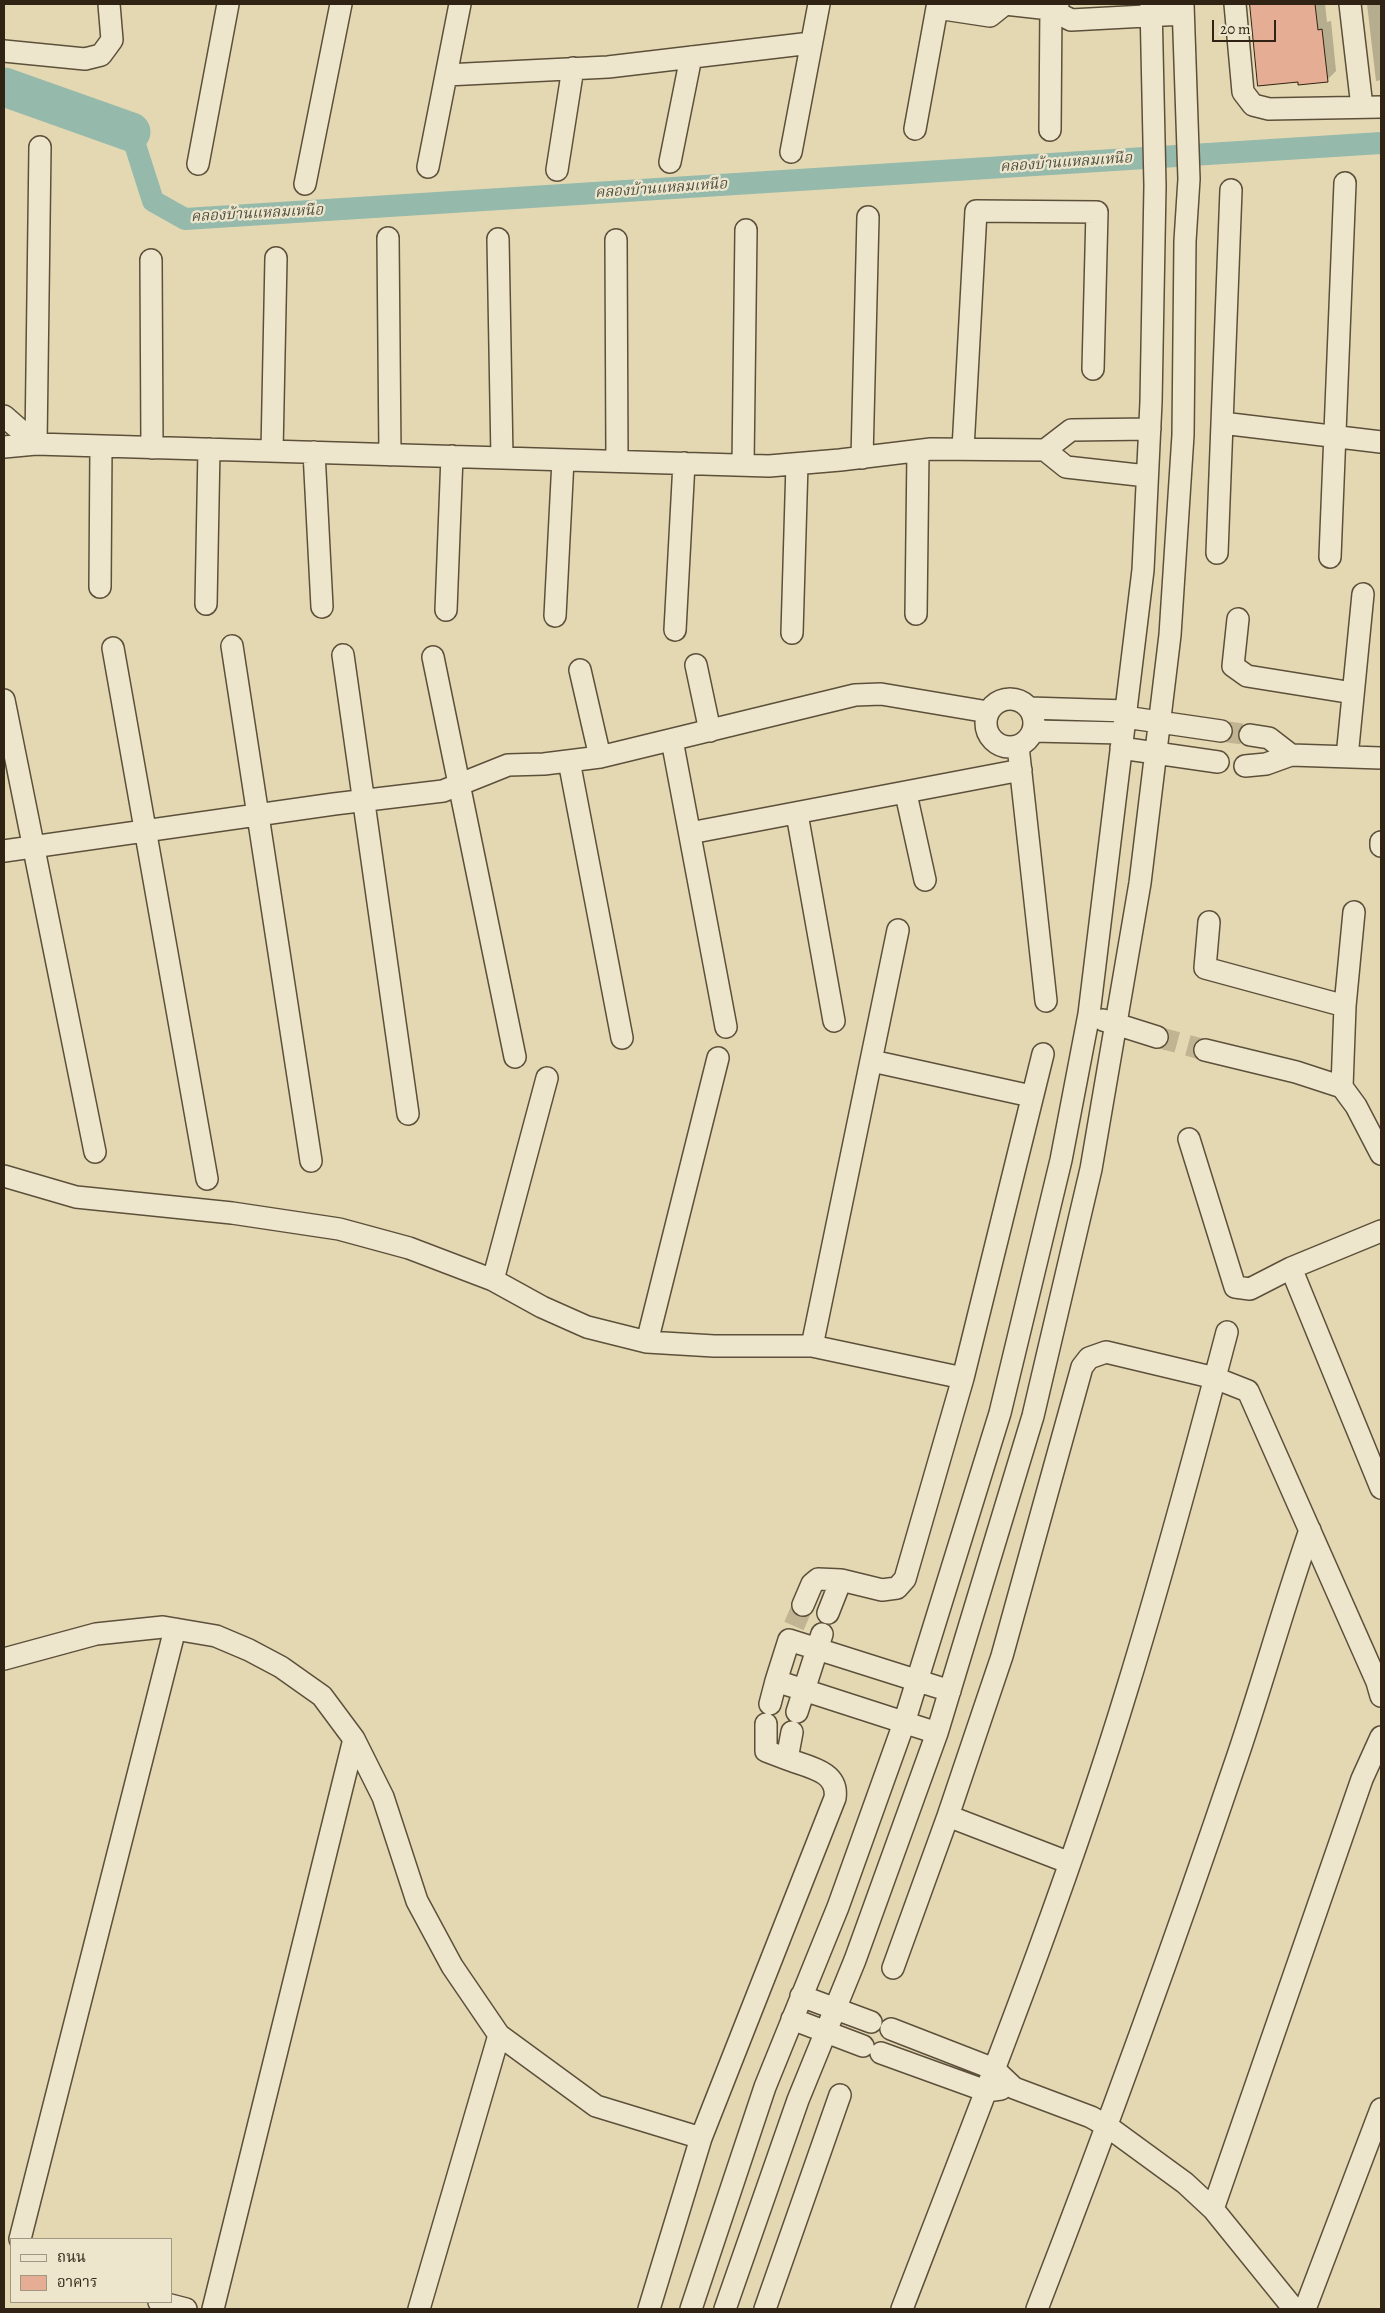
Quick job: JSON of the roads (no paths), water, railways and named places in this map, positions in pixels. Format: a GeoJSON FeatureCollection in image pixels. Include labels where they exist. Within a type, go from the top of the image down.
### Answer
{"type":"FeatureCollection","features":[{"type":"Feature","properties":{"kind":"street"},"geometry":{"type":"LineString","coordinates":[[4,51],[85,59],[101,55],[112,40],[109,4]]}},
{"type":"Feature","properties":{"kind":"street"},"geometry":{"type":"LineString","coordinates":[[198,164],[228,4]]}},
{"type":"Feature","properties":{"kind":"street"},"geometry":{"type":"LineString","coordinates":[[305,184],[341,4]]}},
{"type":"Feature","properties":{"kind":"street"},"geometry":{"type":"LineString","coordinates":[[428,167],[460,4]]}},
{"type":"Feature","properties":{"kind":"street"},"geometry":{"type":"LineString","coordinates":[[791,152],[819,4]]}},
{"type":"Feature","properties":{"kind":"street"},"geometry":{"type":"LineString","coordinates":[[725,2309],[798,2100],[826,2033],[937,1733],[1033,1416],[1091,1169],[1140,884],[1170,635],[1182,444],[1185,242],[1189,180],[1189,132],[1183,9],[1151,10],[1072,20],[1053,6],[1005,4],[990,16],[938,6],[915,129]]}},
{"type":"Feature","properties":{"kind":"street"},"geometry":{"type":"LineString","coordinates":[[1235,4],[1243,92],[1253,105],[1269,109],[1372,107],[1350,4]]}},
{"type":"Feature","properties":{"kind":"street"},"geometry":{"type":"LineString","coordinates":[[1050,130],[1053,6]]}},
{"type":"Feature","properties":{"kind":"street"},"geometry":{"type":"LineString","coordinates":[[691,2309],[699,2280],[765,2086],[838,1906],[904,1722],[1000,1413],[1061,1160],[1089,1014],[1143,570],[1150,429],[1154,186],[1151,10]]}},
{"type":"Feature","properties":{"kind":"street"},"geometry":{"type":"LineString","coordinates":[[446,75],[608,67],[811,43]]}},
{"type":"Feature","properties":{"kind":"street"},"geometry":{"type":"LineString","coordinates":[[670,162],[691,57]]}},
{"type":"Feature","properties":{"kind":"street"},"geometry":{"type":"LineString","coordinates":[[557,170],[573,68]]}},
{"type":"Feature","properties":{"kind":"street"},"geometry":{"type":"LineString","coordinates":[[36,444],[40,147]]}},
{"type":"Feature","properties":{"kind":"street"},"geometry":{"type":"LineString","coordinates":[[1330,557],[1345,183]]}},
{"type":"Feature","properties":{"kind":"street"},"geometry":{"type":"LineString","coordinates":[[1217,553],[1231,190]]}},
{"type":"Feature","properties":{"kind":"street"},"geometry":{"type":"LineString","coordinates":[[963,449],[976,211],[1097,212],[1093,369]]}},
{"type":"Feature","properties":{"kind":"street"},"geometry":{"type":"LineString","coordinates":[[862,458],[868,217]]}},
{"type":"Feature","properties":{"kind":"street"},"geometry":{"type":"LineString","coordinates":[[743,465],[746,230]]}},
{"type":"Feature","properties":{"kind":"street"},"geometry":{"type":"LineString","coordinates":[[388,238],[390,455]]}},
{"type":"Feature","properties":{"kind":"street"},"geometry":{"type":"LineString","coordinates":[[498,239],[502,458]]}},
{"type":"Feature","properties":{"kind":"street"},"geometry":{"type":"LineString","coordinates":[[616,240],[617,462]]}},
{"type":"Feature","properties":{"kind":"street"},"geometry":{"type":"LineString","coordinates":[[272,451],[276,258]]}},
{"type":"Feature","properties":{"kind":"street"},"geometry":{"type":"LineString","coordinates":[[150,260],[152,448]]}},
{"type":"Feature","properties":{"kind":"street"},"geometry":{"type":"LineString","coordinates":[[4,416],[36,444]]}},
{"type":"Feature","properties":{"kind":"street"},"geometry":{"type":"LineString","coordinates":[[1222,423],[1381,442]]}},
{"type":"Feature","properties":{"kind":"street"},"geometry":{"type":"LineString","coordinates":[[4,446],[36,444],[743,465],[797,464],[918,451],[963,449],[1045,450],[1071,430],[1150,429]]}},
{"type":"Feature","properties":{"kind":"street"},"geometry":{"type":"LineString","coordinates":[[100,587],[101,446]]}},
{"type":"Feature","properties":{"kind":"street"},"geometry":{"type":"LineString","coordinates":[[206,604],[209,450]]}},
{"type":"Feature","properties":{"kind":"street"},"geometry":{"type":"LineString","coordinates":[[1045,450],[1066,467],[1148,476]]}},
{"type":"Feature","properties":{"kind":"street"},"geometry":{"type":"LineString","coordinates":[[916,614],[918,451]]}},
{"type":"Feature","properties":{"kind":"street"},"geometry":{"type":"LineString","coordinates":[[314,452],[322,607]]}},
{"type":"Feature","properties":{"kind":"street"},"geometry":{"type":"LineString","coordinates":[[446,610],[452,456]]}},
{"type":"Feature","properties":{"kind":"street"},"geometry":{"type":"LineString","coordinates":[[555,616],[563,460]]}},
{"type":"Feature","properties":{"kind":"street"},"geometry":{"type":"LineString","coordinates":[[674,630],[684,463]]}},
{"type":"Feature","properties":{"kind":"street"},"geometry":{"type":"LineString","coordinates":[[792,633],[797,464]]}},
{"type":"Feature","properties":{"kind":"street"},"geometry":{"type":"LineString","coordinates":[[1347,757],[1363,594]]}},
{"type":"Feature","properties":{"kind":"street"},"geometry":{"type":"LineString","coordinates":[[1238,620],[1233,666],[1247,676],[1353,693]]}},
{"type":"Feature","properties":{"kind":"street"},"geometry":{"type":"LineString","coordinates":[[232,646],[311,1160]]}},
{"type":"Feature","properties":{"kind":"street"},"geometry":{"type":"LineString","coordinates":[[113,648],[207,1179]]}},
{"type":"Feature","properties":{"kind":"street"},"geometry":{"type":"LineString","coordinates":[[343,655],[408,1114]]}},
{"type":"Feature","properties":{"kind":"street"},"geometry":{"type":"LineString","coordinates":[[433,657],[515,1057]]}},
{"type":"Feature","properties":{"kind":"street"},"geometry":{"type":"LineString","coordinates":[[696,665],[710,731]]}},
{"type":"Feature","properties":{"kind":"street"},"geometry":{"type":"LineString","coordinates":[[580,670],[600,757]]}},
{"type":"Feature","properties":{"kind":"street"},"geometry":{"type":"LineString","coordinates":[[4,851],[258,814],[443,791],[508,765],[600,757],[854,695],[882,694],[988,712]]}},
{"type":"Feature","properties":{"kind":"street"},"geometry":{"type":"LineString","coordinates":[[1029,708],[1034,723],[1033,731],[1029,738],[1018,746],[1008,748],[994,742],[986,728],[988,712],[999,701],[1016,699],[1029,708],[1124,727],[1156,754],[1218,762]]}},
{"type":"Feature","properties":{"kind":"street"},"geometry":{"type":"LineString","coordinates":[[4,700],[95,1152]]}},
{"type":"Feature","properties":{"kind":"street"},"geometry":{"type":"LineString","coordinates":[[1033,731],[1124,727],[1160,721],[1221,731]]}},
{"type":"Feature","properties":{"kind":"street"},"geometry":{"type":"LineString","coordinates":[[1250,734],[1269,738],[1291,755]]}},
{"type":"Feature","properties":{"kind":"street"},"geometry":{"type":"LineString","coordinates":[[672,740],[726,1027]]}},
{"type":"Feature","properties":{"kind":"street"},"geometry":{"type":"LineString","coordinates":[[1018,746],[1046,1001]]}},
{"type":"Feature","properties":{"kind":"street"},"geometry":{"type":"LineString","coordinates":[[1245,766],[1266,764],[1291,755],[1381,758]]}},
{"type":"Feature","properties":{"kind":"street"},"geometry":{"type":"LineString","coordinates":[[569,761],[622,1038]]}},
{"type":"Feature","properties":{"kind":"street"},"geometry":{"type":"LineString","coordinates":[[690,834],[906,794],[1021,770]]}},
{"type":"Feature","properties":{"kind":"street"},"geometry":{"type":"LineString","coordinates":[[906,794],[925,880]]}},
{"type":"Feature","properties":{"kind":"street"},"geometry":{"type":"LineString","coordinates":[[797,814],[834,1021]]}},
{"type":"Feature","properties":{"kind":"street"},"geometry":{"type":"LineString","coordinates":[[1342,1087],[1346,1006],[1354,912]]}},
{"type":"Feature","properties":{"kind":"street"},"geometry":{"type":"LineString","coordinates":[[1209,922],[1206,968],[1346,1006]]}},
{"type":"Feature","properties":{"kind":"street"},"geometry":{"type":"LineString","coordinates":[[812,1346],[898,930]]}},
{"type":"Feature","properties":{"kind":"street"},"geometry":{"type":"LineString","coordinates":[[1089,1014],[1157,1037]]}},
{"type":"Feature","properties":{"kind":"street"},"geometry":{"type":"LineString","coordinates":[[1205,1050],[1296,1072],[1342,1087],[1356,1106],[1381,1154]]}},
{"type":"Feature","properties":{"kind":"street"},"geometry":{"type":"LineString","coordinates":[[803,1605],[812,1584],[818,1579],[841,1580],[882,1590],[897,1588],[905,1579],[963,1378],[1031,1096],[1043,1054]]}},
{"type":"Feature","properties":{"kind":"street"},"geometry":{"type":"LineString","coordinates":[[647,1342],[718,1058]]}},
{"type":"Feature","properties":{"kind":"street"},"geometry":{"type":"LineString","coordinates":[[872,1061],[1031,1096]]}},
{"type":"Feature","properties":{"kind":"street"},"geometry":{"type":"LineString","coordinates":[[494,1280],[547,1078]]}},
{"type":"Feature","properties":{"kind":"street"},"geometry":{"type":"LineString","coordinates":[[1189,1139],[1235,1287],[1250,1289],[1291,1268],[1381,1231]]}},
{"type":"Feature","properties":{"kind":"street"},"geometry":{"type":"LineString","coordinates":[[4,1176],[76,1197],[232,1213],[339,1229],[410,1248],[494,1280],[587,1327],[647,1342],[714,1346],[812,1346],[963,1378]]}},
{"type":"Feature","properties":{"kind":"street"},"geometry":{"type":"LineString","coordinates":[[1291,1268],[1381,1488]]}},
{"type":"Feature","properties":{"kind":"street"},"geometry":{"type":"LineString","coordinates":[[902,2309],[986,2091],[1070,1863],[1128,1687],[1227,1332]]}},
{"type":"Feature","properties":{"kind":"street"},"geometry":{"type":"LineString","coordinates":[[893,1968],[948,1816],[1002,1656],[1082,1367],[1089,1358],[1106,1352],[1215,1378],[1248,1391],[1381,1696]]}},
{"type":"Feature","properties":{"kind":"street"},"geometry":{"type":"LineString","coordinates":[[1037,2309],[1108,2126],[1239,1752],[1280,1618],[1310,1530]]}},
{"type":"Feature","properties":{"kind":"street"},"geometry":{"type":"LineString","coordinates":[[828,1613],[841,1580]]}},
{"type":"Feature","properties":{"kind":"street"},"geometry":{"type":"LineString","coordinates":[[4,1659],[96,1634],[163,1627],[216,1636],[249,1650],[281,1667],[322,1696],[354,1739],[383,1797],[417,1901],[452,1966],[499,2035],[596,2106],[701,2138]]}},
{"type":"Feature","properties":{"kind":"street"},"geometry":{"type":"LineString","coordinates":[[20,2238],[175,1629]]}},
{"type":"Feature","properties":{"kind":"street"},"geometry":{"type":"LineString","coordinates":[[649,2309],[701,2138],[835,1798],[836,1789],[833,1781],[823,1772],[766,1751],[768,1714],[776,1681],[792,1633],[819,1641],[950,1691]]}},
{"type":"Feature","properties":{"kind":"street"},"geometry":{"type":"LineString","coordinates":[[787,1759],[795,1722],[819,1641]]}},
{"type":"Feature","properties":{"kind":"street"},"geometry":{"type":"LineString","coordinates":[[776,1681],[937,1733]]}},
{"type":"Feature","properties":{"kind":"street"},"geometry":{"type":"LineString","coordinates":[[1213,2209],[1362,1779],[1381,1737]]}},
{"type":"Feature","properties":{"kind":"street"},"geometry":{"type":"LineString","coordinates":[[213,2309],[354,1739]]}},
{"type":"Feature","properties":{"kind":"street"},"geometry":{"type":"LineString","coordinates":[[948,1816],[1070,1863]]}},
{"type":"Feature","properties":{"kind":"street"},"geometry":{"type":"LineString","coordinates":[[801,1996],[994,2069],[1014,2088],[1091,2117],[1108,2126],[1172,2172],[1213,2209],[1294,2309]]}},
{"type":"Feature","properties":{"kind":"street"},"geometry":{"type":"LineString","coordinates":[[792,2018],[826,2033],[986,2091],[1014,2088]]}},
{"type":"Feature","properties":{"kind":"street"},"geometry":{"type":"LineString","coordinates":[[880,2053],[889,2029]]}},
{"type":"Feature","properties":{"kind":"street"},"geometry":{"type":"LineString","coordinates":[[419,2309],[499,2035]]}},
{"type":"Feature","properties":{"kind":"street"},"geometry":{"type":"LineString","coordinates":[[765,2309],[840,2095]]}},
{"type":"Feature","properties":{"kind":"street"},"geometry":{"type":"LineString","coordinates":[[1305,2309],[1381,2109]]}},
{"type":"Feature","properties":{"kind":"street"},"geometry":{"type":"LineString","coordinates":[[699,2280],[732,2288]]}},
{"type":"Feature","properties":{"kind":"street"},"geometry":{"type":"LineString","coordinates":[[163,2303],[186,2309]]}},
{"type":"Feature","properties":{"kind":"waterway","name":"คลองบ้านแหลมเหนือ"},"geometry":{"type":"LineString","coordinates":[[4,87],[131,132]]}},
{"type":"Feature","properties":{"kind":"waterway","name":"คลองบ้านแหลมเหนือ"},"geometry":{"type":"LineString","coordinates":[[131,132],[153,201],[185,219],[1381,143]]}},
{"type":"Feature","properties":{"kind":"tunnel"},"geometry":{"type":"LineString","coordinates":[[1221,731],[1250,735]]}},
{"type":"Feature","properties":{"kind":"tunnel"},"geometry":{"type":"LineString","coordinates":[[1157,1037],[1205,1050]]}},
{"type":"Feature","properties":{"kind":"tunnel"},"geometry":{"type":"LineString","coordinates":[[794,1626],[803,1605]]}}]}
